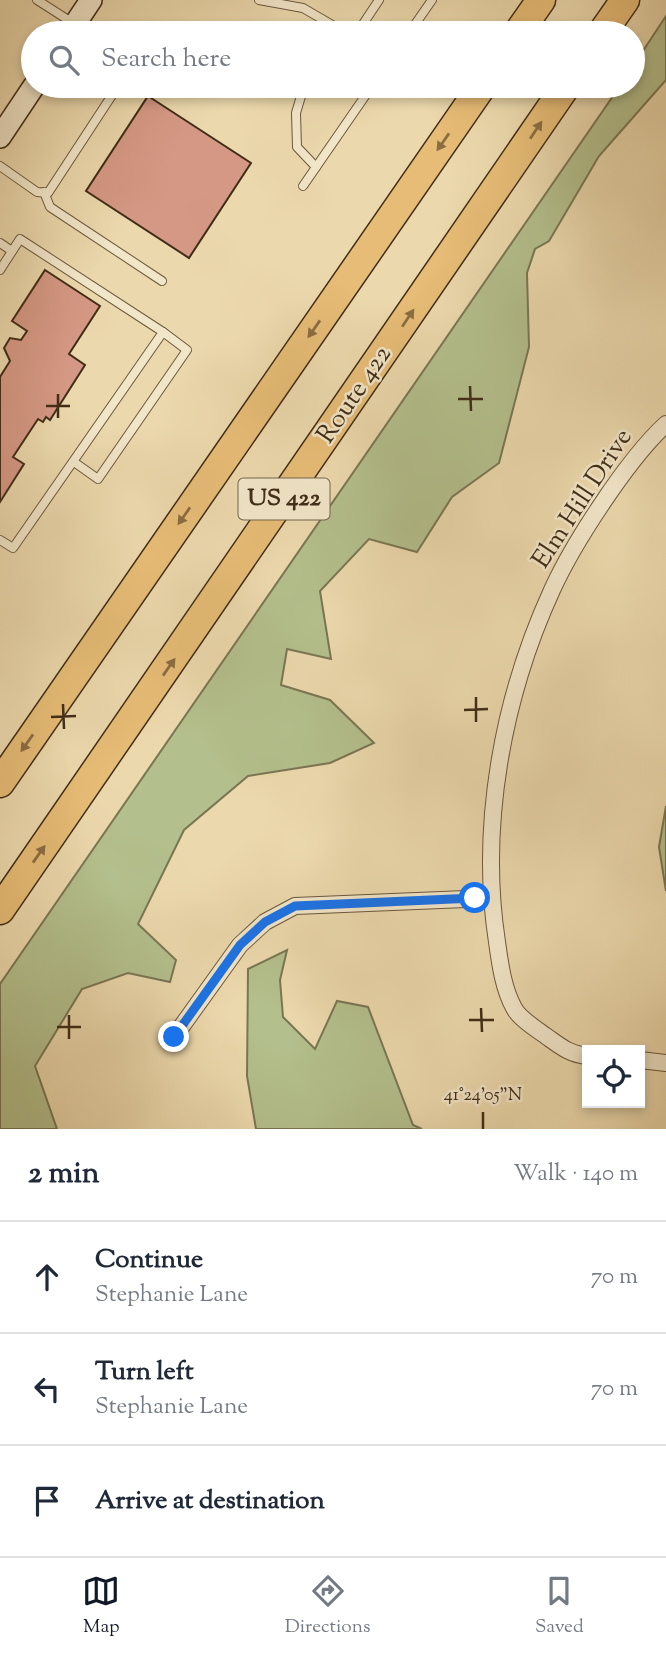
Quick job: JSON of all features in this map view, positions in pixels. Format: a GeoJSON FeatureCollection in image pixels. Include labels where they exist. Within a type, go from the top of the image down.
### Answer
{"type":"FeatureCollection","features":[{"type":"Feature","properties":{"kind":"highway"},"geometry":{"type":"LineString","coordinates":[[526,21],[541,0]]}},
{"type":"Feature","properties":{"kind":"highway"},"geometry":{"type":"LineString","coordinates":[[610,21],[625,0]]}},
{"type":"Feature","properties":{"kind":"highway","name":"US 422"},"geometry":{"type":"LineString","coordinates":[[0,782],[474,98]]}},
{"type":"Feature","properties":{"kind":"highway","name":"Route 422"},"geometry":{"type":"LineString","coordinates":[[0,910],[558,98]]}},
{"type":"Feature","properties":{"kind":"street"},"geometry":{"type":"LineString","coordinates":[[77,21],[91,0]]}},
{"type":"Feature","properties":{"kind":"street"},"geometry":{"type":"LineString","coordinates":[[0,137],[26,98]]}},
{"type":"Feature","properties":{"kind":"street","name":"Elm Hill Drive"},"geometry":{"type":"LineString","coordinates":[[582,1055],[570,1054],[514,1010],[502,974],[490,898],[495,782],[519,681],[552,590],[584,534],[634,461],[648,441],[666,424]]}},
{"type":"Feature","properties":{"kind":"street"},"geometry":{"type":"LineString","coordinates":[[174,1037],[240,945],[265,922],[295,906],[490,898]]}},
{"type":"Feature","properties":{"kind":"street"},"geometry":{"type":"LineString","coordinates":[[645,1061],[666,1063]]}},
{"type":"Feature","properties":{"kind":"lane"},"geometry":{"type":"LineString","coordinates":[[37,0],[62,21]]}},
{"type":"Feature","properties":{"kind":"lane"},"geometry":{"type":"LineString","coordinates":[[259,0],[303,8],[324,21]]}},
{"type":"Feature","properties":{"kind":"lane"},"geometry":{"type":"LineString","coordinates":[[365,21],[379,0]]}},
{"type":"Feature","properties":{"kind":"lane"},"geometry":{"type":"LineString","coordinates":[[417,21],[432,0]]}},
{"type":"Feature","properties":{"kind":"lane"},"geometry":{"type":"LineString","coordinates":[[0,166],[37,192],[48,192],[110,98]]}},
{"type":"Feature","properties":{"kind":"lane"},"geometry":{"type":"LineString","coordinates":[[300,98],[296,113],[297,147],[316,167]]}},
{"type":"Feature","properties":{"kind":"lane"},"geometry":{"type":"LineString","coordinates":[[303,186],[364,98]]}},
{"type":"Feature","properties":{"kind":"lane"},"geometry":{"type":"LineString","coordinates":[[44,192],[50,207],[162,281]]}},
{"type":"Feature","properties":{"kind":"lane"},"geometry":{"type":"LineString","coordinates":[[0,270],[20,239],[187,350],[99,479],[74,462]]}},
{"type":"Feature","properties":{"kind":"lane"},"geometry":{"type":"LineString","coordinates":[[0,243],[12,251]]}},
{"type":"Feature","properties":{"kind":"lane"},"geometry":{"type":"LineString","coordinates":[[0,540],[13,548],[163,332]]}},
{"type":"Feature","properties":{"kind":"green space"},"geometry":{"type":"Polygon","coordinates":[[[666,16],[666,80],[599,156],[549,241],[535,249],[527,273],[529,347],[499,463],[452,497],[417,552],[369,539],[320,591],[331,659],[287,649],[281,685],[330,700],[374,743],[330,763],[248,776],[184,830],[138,924],[176,960],[170,982],[128,973],[82,989],[35,1066],[57,1129],[0,1129],[0,984],[612,98],[645,98],[645,48],[666,16]]]}},
{"type":"Feature","properties":{"kind":"green space"},"geometry":{"type":"Polygon","coordinates":[[[666,806],[666,891],[659,847],[666,806]]]}},
{"type":"Feature","properties":{"kind":"green space"},"geometry":{"type":"Polygon","coordinates":[[[287,950],[280,980],[283,1017],[315,1049],[337,1001],[368,1007],[413,1125],[422,1129],[256,1129],[247,1076],[248,969],[287,950]]]}},
{"type":"Feature","properties":{"kind":"building"},"geometry":{"type":"Polygon","coordinates":[[[147,98],[151,98],[251,163],[189,258],[86,191],[147,98]]]}},
{"type":"Feature","properties":{"kind":"building"},"geometry":{"type":"Polygon","coordinates":[[[45,270],[100,306],[69,354],[85,365],[50,420],[46,417],[43,422],[38,419],[13,457],[24,464],[0,502],[0,377],[10,361],[4,348],[10,338],[21,340],[27,331],[12,321],[45,270]]]}},
{"type":"Feature","properties":{"kind":"route"},"geometry":{"type":"LineString","coordinates":[[174,1037],[240,945],[265,922],[295,906],[475,898]]}}]}
